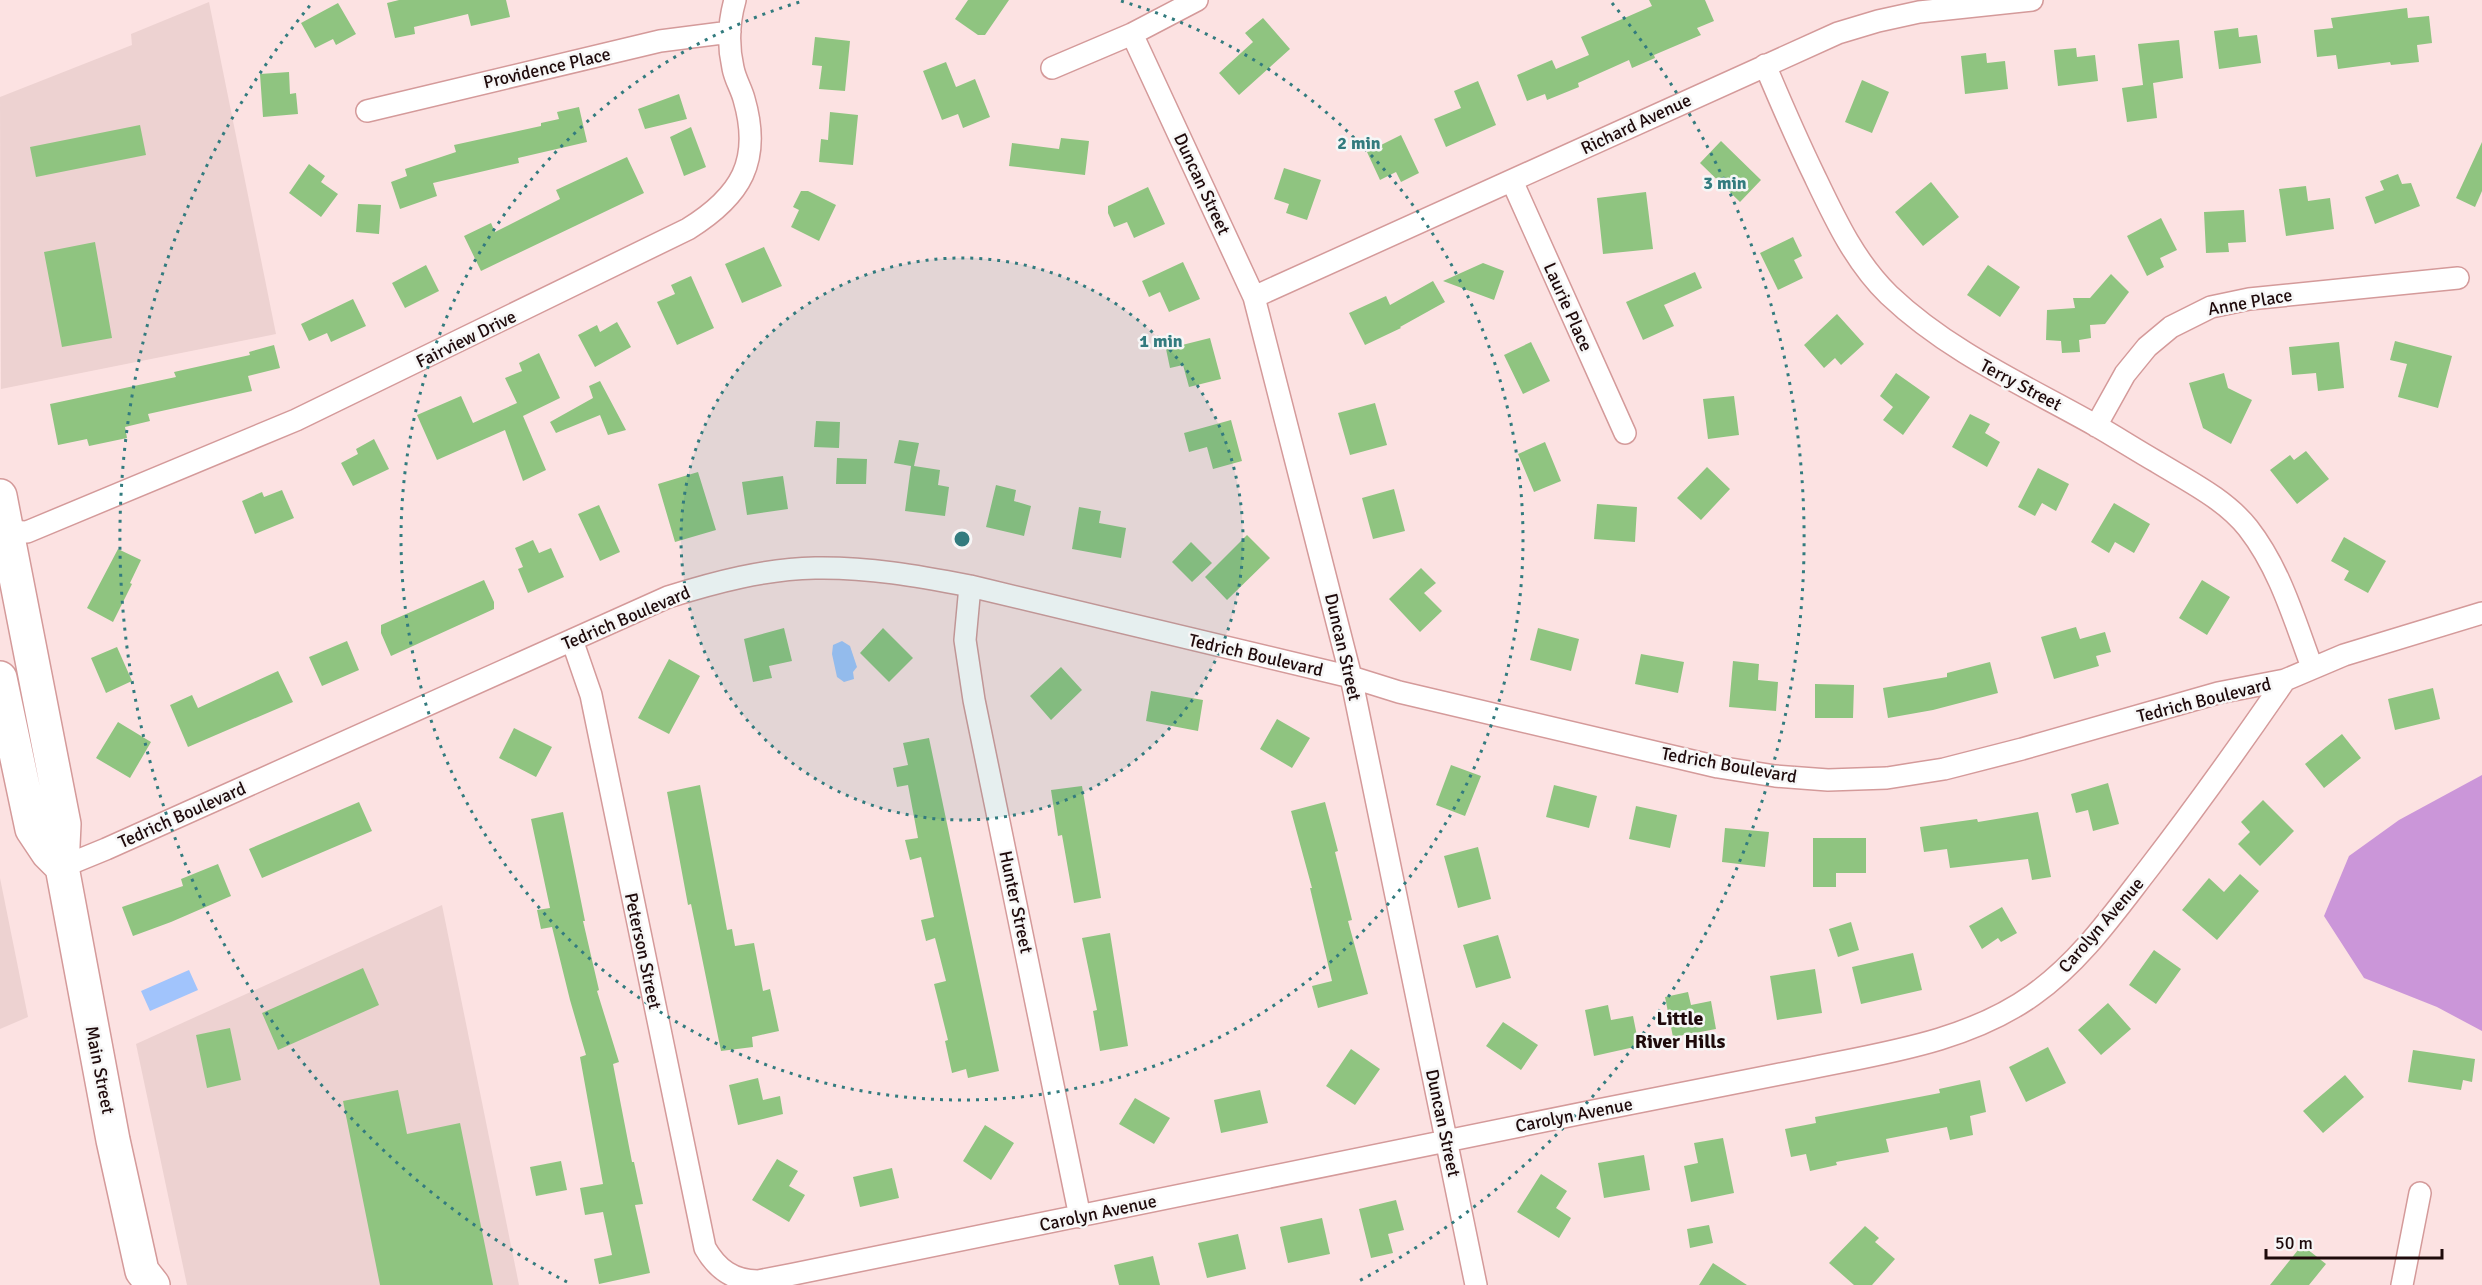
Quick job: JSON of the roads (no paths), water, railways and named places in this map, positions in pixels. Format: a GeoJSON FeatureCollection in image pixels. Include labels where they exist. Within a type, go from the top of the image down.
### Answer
{"type":"FeatureCollection","features":[{"type":"Feature","properties":{"kind":"main road","name":"Main Street"},"geometry":{"type":"LineString","coordinates":[[0,496],[4,531],[64,824],[62,867],[113,1140],[144,1280]]}},
{"type":"Feature","properties":{"kind":"main road"},"geometry":{"type":"LineString","coordinates":[[0,678],[32,829],[48,853],[62,867]]}},
{"type":"Feature","properties":{"kind":"street","name":"Fairview Drive"},"geometry":{"type":"LineString","coordinates":[[4,531],[27,531],[296,420],[678,234],[712,214],[730,197],[741,179],[750,148],[750,123],[744,97],[733,69],[730,32],[735,0]]}},
{"type":"Feature","properties":{"kind":"street"},"geometry":{"type":"LineString","coordinates":[[1052,68],[1132,34],[1197,0]]}},
{"type":"Feature","properties":{"kind":"street","name":"Richard Avenue"},"geometry":{"type":"LineString","coordinates":[[1254,297],[1838,33],[1919,12],[2032,0]]}},
{"type":"Feature","properties":{"kind":"street","name":"Providence Place"},"geometry":{"type":"LineString","coordinates":[[367,111],[660,41],[730,32]]}},
{"type":"Feature","properties":{"kind":"street","name":"Duncan Street"},"geometry":{"type":"LineString","coordinates":[[1132,34],[1254,297],[1351,677],[1476,1285]]}},
{"type":"Feature","properties":{"kind":"street","name":"Terry Street"},"geometry":{"type":"LineString","coordinates":[[1765,65],[1839,228],[1861,261],[1887,293],[1923,325],[1975,360],[2096,426],[2208,493],[2246,526],[2263,549],[2279,579],[2312,667]]}},
{"type":"Feature","properties":{"kind":"street","name":"Laurie Place"},"geometry":{"type":"LineString","coordinates":[[1512,181],[1625,433]]}},
{"type":"Feature","properties":{"kind":"street","name":"Anne Place"},"geometry":{"type":"LineString","coordinates":[[2096,426],[2125,374],[2146,348],[2171,327],[2211,307],[2249,299],[2458,278]]}},
{"type":"Feature","properties":{"kind":"street","name":"Tedrich Boulevard"},"geometry":{"type":"LineString","coordinates":[[62,867],[668,597],[715,582],[764,573],[813,568],[911,574],[1351,677],[1399,692],[1718,767],[1775,776],[1828,780],[1887,778],[1944,769],[2218,693],[2285,680],[2344,655],[2482,613]]}},
{"type":"Feature","properties":{"kind":"street","name":"Hunter Street"},"geometry":{"type":"LineString","coordinates":[[970,586],[966,640],[974,700],[1080,1216]]}},
{"type":"Feature","properties":{"kind":"street","name":"Peterson Street"},"geometry":{"type":"LineString","coordinates":[[572,640],[591,695],[705,1248],[713,1262]]}},
{"type":"Feature","properties":{"kind":"street","name":"Carolyn Avenue"},"geometry":{"type":"LineString","coordinates":[[713,1262],[729,1275],[748,1281],[758,1281],[1896,1051],[1959,1033],[2004,1013],[2055,978],[2110,919],[2217,780],[2285,680]]}},
{"type":"Feature","properties":{"kind":"street"},"geometry":{"type":"LineString","coordinates":[[2402,1285],[2420,1192]]}},
{"type":"Feature","properties":{"kind":"water"},"geometry":{"type":"Polygon","coordinates":[[[842,641],[850,646],[857,667],[853,672],[854,679],[844,682],[837,677],[832,654],[833,645],[842,641]]]}},
{"type":"Feature","properties":{"kind":"water"},"geometry":{"type":"Polygon","coordinates":[[[189,970],[198,990],[150,1011],[141,991],[189,970]]]}},
{"type":"Feature","properties":{"kind":"district","name":"Little River Hills"},"geometry":{"type":"Point","coordinates":[1680,1030]}}]}
